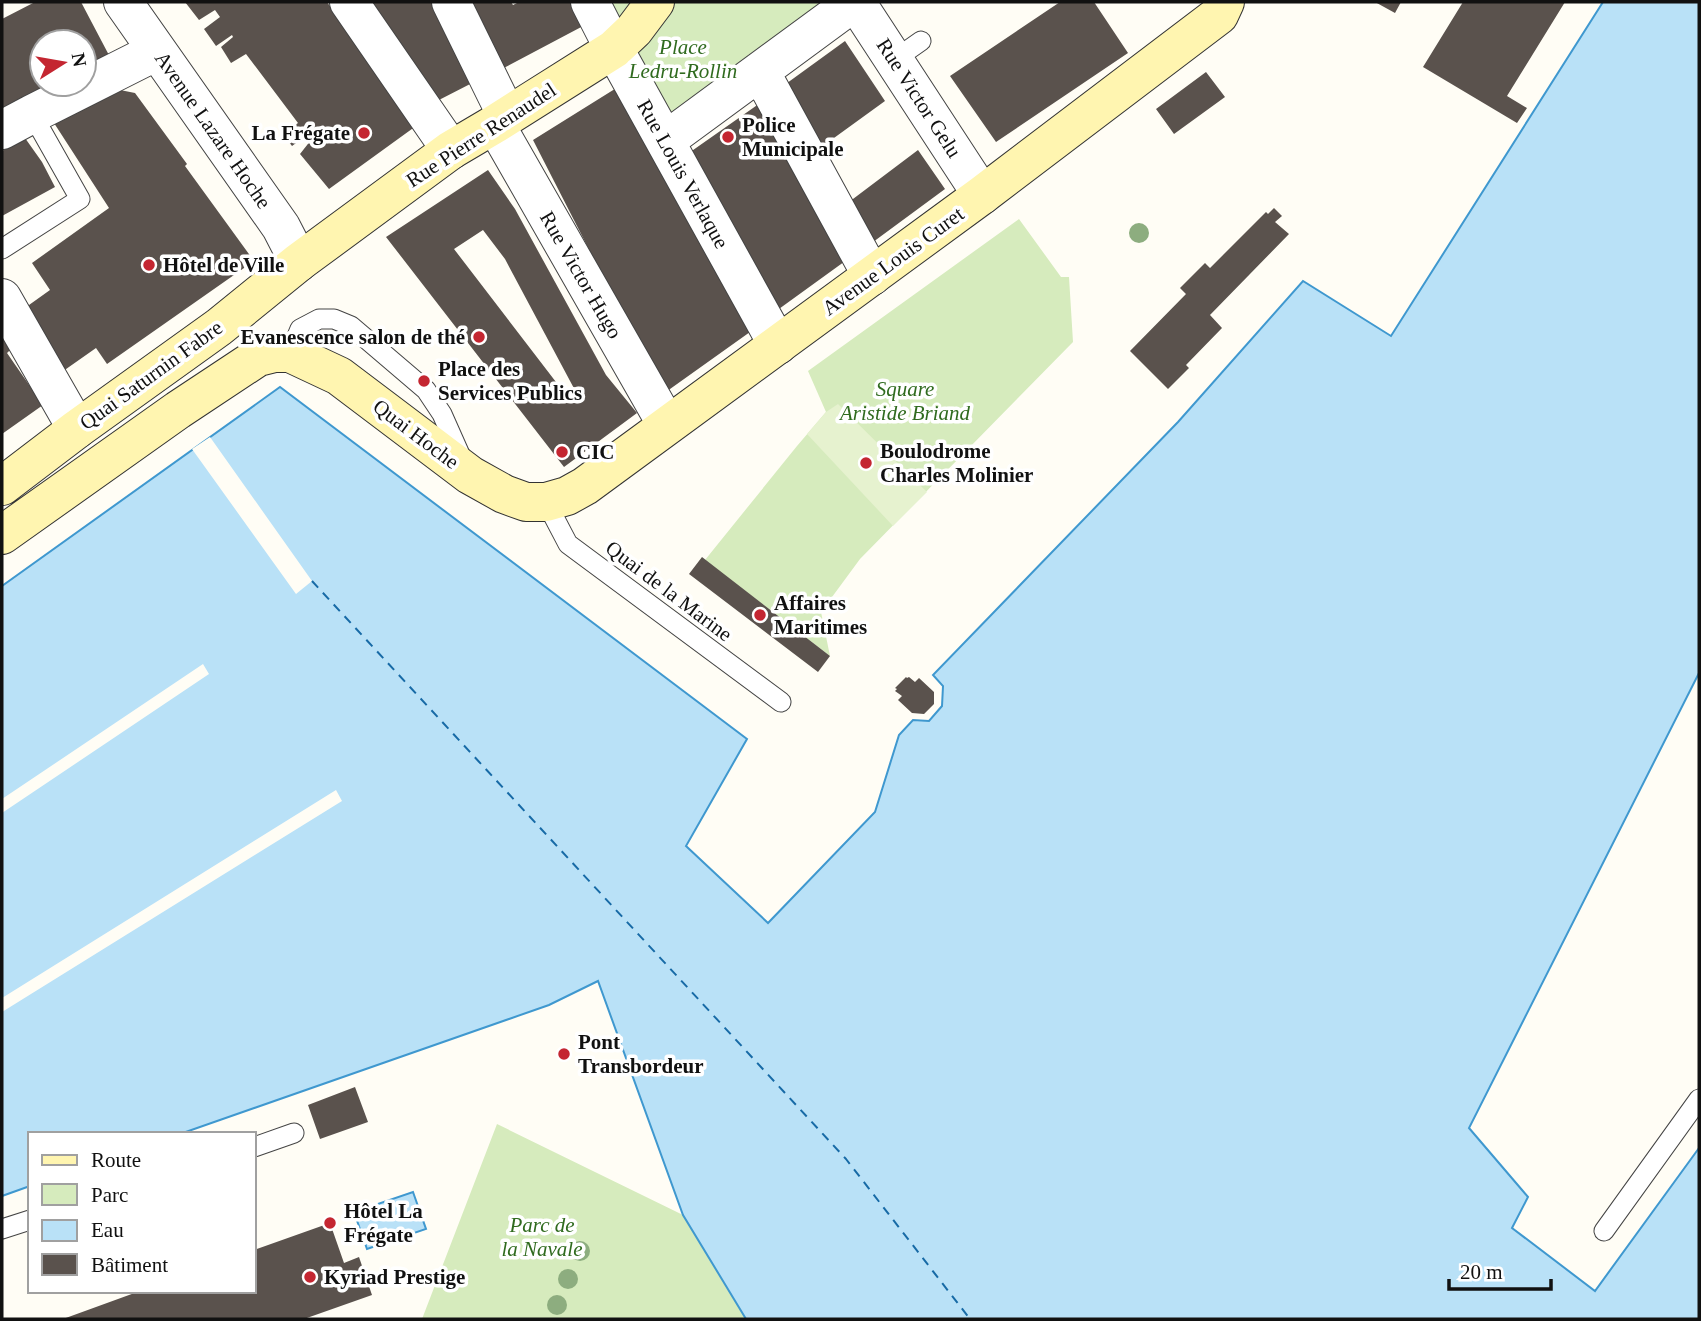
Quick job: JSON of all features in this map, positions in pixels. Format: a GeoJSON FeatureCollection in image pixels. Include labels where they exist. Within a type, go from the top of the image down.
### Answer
{"type":"FeatureCollection","features":[{"type":"Feature","properties":{"kind":"main road","name":"Rue Pierre Renaudel"},"geometry":{"type":"LineString","coordinates":[[299,261],[451,150],[614,49],[634,30],[655,2]]}},
{"type":"Feature","properties":{"kind":"main road","name":"Avenue Louis Curet"},"geometry":{"type":"LineString","coordinates":[[546,502],[567,496],[585,486],[982,195],[1219,15],[1225,2]]}},
{"type":"Feature","properties":{"kind":"main road","name":"Quai Saturnin Fabre"},"geometry":{"type":"LineString","coordinates":[[2,486],[219,327],[299,261]]}},
{"type":"Feature","properties":{"kind":"main road","name":"Quai Saturnin Fabre"},"geometry":{"type":"LineString","coordinates":[[2,535],[178,410],[258,357],[290,353]]}},
{"type":"Feature","properties":{"kind":"main road","name":"Quai Hoche"},"geometry":{"type":"LineString","coordinates":[[290,353],[339,376],[470,475],[504,494],[526,502],[546,502]]}},
{"type":"Feature","properties":{"kind":"street","name":"Avenue Lazare Hoche"},"geometry":{"type":"LineString","coordinates":[[123,2],[281,227],[299,261]]}},
{"type":"Feature","properties":{"kind":"street"},"geometry":{"type":"LineString","coordinates":[[349,2],[451,150]]}},
{"type":"Feature","properties":{"kind":"street","name":"Rue Victor Hugo"},"geometry":{"type":"LineString","coordinates":[[451,2],[501,120],[667,425]]}},
{"type":"Feature","properties":{"kind":"street","name":"Rue Louis Verlaque"},"geometry":{"type":"LineString","coordinates":[[590,2],[778,345]]}},
{"type":"Feature","properties":{"kind":"street"},"geometry":{"type":"LineString","coordinates":[[665,141],[855,2]]}},
{"type":"Feature","properties":{"kind":"street","name":"Rue Victor Gelu"},"geometry":{"type":"LineString","coordinates":[[855,2],[907,51],[982,195]]}},
{"type":"Feature","properties":{"kind":"street"},"geometry":{"type":"LineString","coordinates":[[17,122],[157,51]]}},
{"type":"Feature","properties":{"kind":"street"},"geometry":{"type":"LineString","coordinates":[[760,71],[872,276]]}},
{"type":"Feature","properties":{"kind":"street"},"geometry":{"type":"LineString","coordinates":[[2,298],[77,429]]}},
{"type":"Feature","properties":{"kind":"lane"},"geometry":{"type":"LineString","coordinates":[[2,248],[80,199],[17,122]]}},
{"type":"Feature","properties":{"kind":"lane","name":"Quai de la Marine"},"geometry":{"type":"LineString","coordinates":[[546,502],[568,544],[781,702]]}},
{"type":"Feature","properties":{"kind":"lane"},"geometry":{"type":"LineString","coordinates":[[1604,1230],[1699,1099]]}},
{"type":"Feature","properties":{"kind":"lane"},"geometry":{"type":"LineString","coordinates":[[256,1146],[295,1133]]}},
{"type":"Feature","properties":{"kind":"lane"},"geometry":{"type":"LineString","coordinates":[[2,1229],[28,1221]]}},
{"type":"Feature","properties":{"kind":"green space","name":"Place Ledru-Rollin"},"geometry":{"type":"Polygon","coordinates":[[[590,2],[835,2],[665,141],[590,2]]]}},
{"type":"Feature","properties":{"kind":"green space","name":"Square Aristide Briand"},"geometry":{"type":"Polygon","coordinates":[[[1019,219],[1061,277],[1069,277],[1073,342],[860,559],[821,612],[830,656],[705,560],[826,412],[808,371],[1019,219]]]}},
{"type":"Feature","properties":{"kind":"green space","name":"Boulodrome Charles Molinier"},"geometry":{"type":"Polygon","coordinates":[[[838,404],[927,492],[893,526],[807,434],[826,412],[838,404]]]}},
{"type":"Feature","properties":{"kind":"green space","name":"Parc de la Navale"},"geometry":{"type":"Polygon","coordinates":[[[497,1124],[683,1215],[746,1319],[422,1319],[497,1124]]]}},
{"type":"Feature","properties":{"kind":"water"},"geometry":{"type":"Polygon","coordinates":[[[1603,2],[1699,2],[1699,673],[1469,1128],[1528,1197],[1512,1228],[1595,1291],[1699,1148],[1699,1319],[746,1319],[683,1215],[598,981],[549,1005],[186,1132],[28,1132],[28,1187],[2,1196],[2,586],[280,387],[747,739],[686,846],[768,923],[875,812],[899,735],[913,720],[929,721],[942,706],[943,686],[933,675],[1178,422],[1303,281],[1391,336],[1603,2]]]}},
{"type":"Feature","properties":{"kind":"water"},"geometry":{"type":"Polygon","coordinates":[[[413,1192],[426,1229],[367,1249],[354,1212],[413,1192]]]}},
{"type":"Feature","properties":{"kind":"pier"},"geometry":{"type":"Polygon","coordinates":[[[210,437],[312,581],[296,594],[192,449],[210,437]]]}},
{"type":"Feature","properties":{"kind":"pier"},"geometry":{"type":"Polygon","coordinates":[[[203,664],[209,674],[2,813],[2,799],[203,664]]]}},
{"type":"Feature","properties":{"kind":"pier"},"geometry":{"type":"Polygon","coordinates":[[[336,790],[342,801],[2,1012],[2,998],[336,790]]]}},
{"type":"Feature","properties":{"kind":"building"},"geometry":{"type":"Polygon","coordinates":[[[35,2],[81,2],[95,28],[28,28],[28,98],[35,98],[2,116],[2,19],[35,2]]]}},
{"type":"Feature","properties":{"kind":"building"},"geometry":{"type":"Polygon","coordinates":[[[185,2],[327,2],[416,126],[329,189],[300,154],[311,140],[307,135],[292,146],[283,134],[298,123],[246,54],[231,63],[221,47],[232,35],[216,46],[204,29],[220,17],[215,10],[199,20],[185,2]]]}},
{"type":"Feature","properties":{"kind":"building"},"geometry":{"type":"Polygon","coordinates":[[[368,2],[437,2],[476,81],[437,101],[368,2]]]}},
{"type":"Feature","properties":{"kind":"building"},"geometry":{"type":"Polygon","coordinates":[[[463,2],[511,2],[513,5],[519,2],[573,2],[585,25],[498,71],[463,2]]]}},
{"type":"Feature","properties":{"kind":"building"},"geometry":{"type":"Polygon","coordinates":[[[1060,2],[1094,2],[1128,53],[996,142],[950,76],[1060,2]]]}},
{"type":"Feature","properties":{"kind":"building"},"geometry":{"type":"Polygon","coordinates":[[[1375,2],[1401,2],[1395,13],[1375,2]]]}},
{"type":"Feature","properties":{"kind":"building"},"geometry":{"type":"Polygon","coordinates":[[[1463,2],[1565,2],[1507,96],[1527,108],[1517,123],[1423,67],[1463,2]]]}},
{"type":"Feature","properties":{"kind":"building"},"geometry":{"type":"Polygon","coordinates":[[[98,34],[111,59],[98,66],[98,34]]]}},
{"type":"Feature","properties":{"kind":"building"},"geometry":{"type":"Polygon","coordinates":[[[845,41],[885,101],[816,151],[783,86],[845,41]]]}},
{"type":"Feature","properties":{"kind":"building"},"geometry":{"type":"Polygon","coordinates":[[[1206,72],[1225,97],[1174,134],[1156,109],[1206,72]]]}},
{"type":"Feature","properties":{"kind":"building"},"geometry":{"type":"Polygon","coordinates":[[[618,87],[750,332],[663,394],[533,140],[618,87]]]}},
{"type":"Feature","properties":{"kind":"building"},"geometry":{"type":"Polygon","coordinates":[[[120,90],[135,93],[254,261],[107,364],[96,348],[59,374],[22,310],[50,290],[32,263],[109,208],[54,123],[120,90]]]}},
{"type":"Feature","properties":{"kind":"building"},"geometry":{"type":"Polygon","coordinates":[[[763,101],[848,259],[772,314],[686,155],[763,101]]]}},
{"type":"Feature","properties":{"kind":"building"},"geometry":{"type":"Polygon","coordinates":[[[25,138],[55,187],[2,216],[2,151],[25,138]]]}},
{"type":"Feature","properties":{"kind":"building"},"geometry":{"type":"Polygon","coordinates":[[[918,150],[945,189],[869,245],[845,205],[918,150]]]}},
{"type":"Feature","properties":{"kind":"building"},"geometry":{"type":"Polygon","coordinates":[[[488,170],[515,209],[606,375],[637,413],[564,467],[386,237],[488,170]],[[483,230],[454,249],[569,399],[577,394],[505,259],[483,230]]]}},
{"type":"Feature","properties":{"kind":"building"},"geometry":{"type":"Polygon","coordinates":[[[1274,208],[1282,216],[1275,222],[1289,234],[1210,315],[1222,328],[1186,365],[1189,368],[1168,389],[1130,351],[1186,294],[1180,288],[1205,263],[1210,268],[1266,212],[1268,214],[1274,208]]]}},
{"type":"Feature","properties":{"kind":"building"},"geometry":{"type":"Polygon","coordinates":[[[2,335],[10,350],[7,353],[43,405],[2,434],[2,335]]]}},
{"type":"Feature","properties":{"kind":"building","name":"Affaires Maritimes"},"geometry":{"type":"Polygon","coordinates":[[[702,557],[830,656],[818,672],[689,574],[702,557]]]}},
{"type":"Feature","properties":{"kind":"building"},"geometry":{"type":"Polygon","coordinates":[[[906,677],[915,682],[919,678],[934,692],[934,704],[924,714],[912,713],[898,700],[902,696],[895,688],[906,677]]]}},
{"type":"Feature","properties":{"kind":"building"},"geometry":{"type":"Polygon","coordinates":[[[355,1087],[368,1122],[320,1139],[308,1105],[355,1087]]]}},
{"type":"Feature","properties":{"kind":"building","name":"Kyriad Prestige"},"geometry":{"type":"Polygon","coordinates":[[[330,1223],[344,1263],[359,1257],[372,1295],[304,1319],[63,1319],[134,1293],[256,1293],[256,1249],[330,1223]]]}},
{"type":"Feature","properties":{"kind":"ferry route"},"geometry":{"type":"LineString","coordinates":[[312,581],[846,1159],[970,1319]]}},
{"type":"Feature","properties":{"kind":"place","name":"La Frégate"},"geometry":{"type":"Point","coordinates":[364,133]}},
{"type":"Feature","properties":{"kind":"place","name":"Police Municipale"},"geometry":{"type":"Point","coordinates":[728,137]}},
{"type":"Feature","properties":{"kind":"place","name":"Hôtel de Ville"},"geometry":{"type":"Point","coordinates":[149,265]}},
{"type":"Feature","properties":{"kind":"place","name":"Evanescence salon de thé"},"geometry":{"type":"Point","coordinates":[479,337]}},
{"type":"Feature","properties":{"kind":"place","name":"Place des Services Publics"},"geometry":{"type":"Point","coordinates":[424,381]}},
{"type":"Feature","properties":{"kind":"place","name":"CIC"},"geometry":{"type":"Point","coordinates":[562,452]}},
{"type":"Feature","properties":{"kind":"place","name":"Boulodrome Charles Molinier"},"geometry":{"type":"Point","coordinates":[866,463]}},
{"type":"Feature","properties":{"kind":"place","name":"Affaires Maritimes"},"geometry":{"type":"Point","coordinates":[760,615]}},
{"type":"Feature","properties":{"kind":"place","name":"Pont Transbordeur"},"geometry":{"type":"Point","coordinates":[564,1054]}},
{"type":"Feature","properties":{"kind":"place","name":"Hôtel La Frégate"},"geometry":{"type":"Point","coordinates":[330,1223]}},
{"type":"Feature","properties":{"kind":"place","name":"Kyriad Prestige"},"geometry":{"type":"Point","coordinates":[310,1277]}}]}
